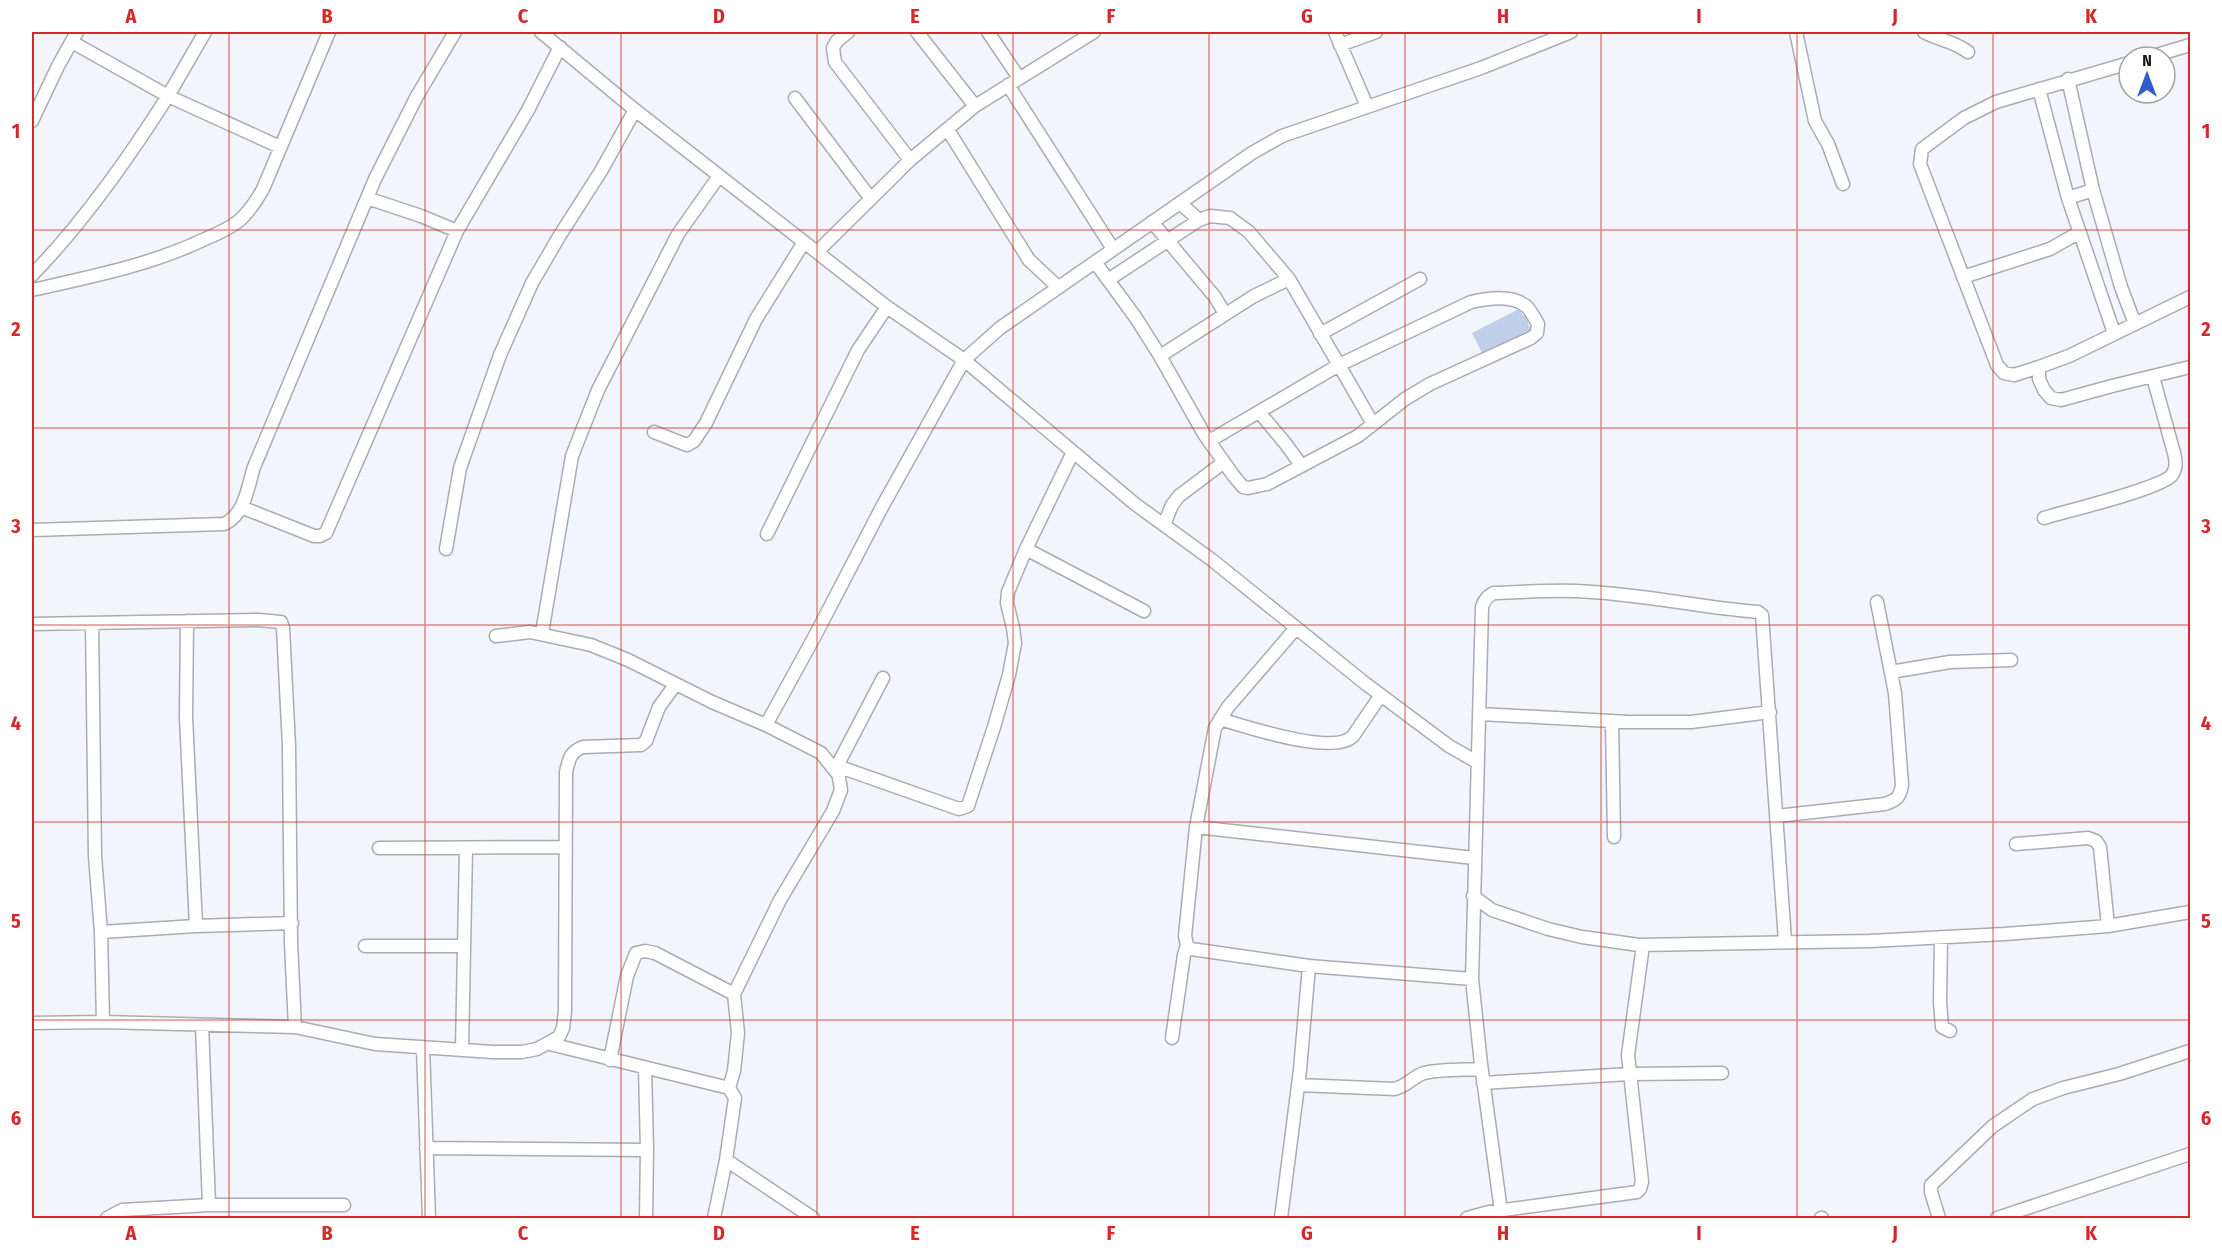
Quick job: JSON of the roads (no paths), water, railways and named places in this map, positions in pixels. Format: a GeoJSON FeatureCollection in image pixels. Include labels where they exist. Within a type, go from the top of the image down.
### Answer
{"type":"FeatureCollection","features":[{"type":"Feature","properties":{"kind":"street"},"geometry":{"type":"LineString","coordinates":[[32,275],[95,201],[168,96],[205,32]]}},
{"type":"Feature","properties":{"kind":"street"},"geometry":{"type":"LineString","coordinates":[[32,290],[152,260],[186,248],[220,232],[240,219],[255,202],[271,171],[329,32]]}},
{"type":"Feature","properties":{"kind":"street"},"geometry":{"type":"LineString","coordinates":[[32,530],[224,524],[233,520],[242,507],[258,457],[367,198],[417,96],[455,32]]}},
{"type":"Feature","properties":{"kind":"street"},"geometry":{"type":"LineString","coordinates":[[542,32],[635,110],[816,252],[887,307],[964,360],[1073,452],[1381,695],[1449,746],[1477,762]]}},
{"type":"Feature","properties":{"kind":"street"},"geometry":{"type":"LineString","coordinates":[[848,32],[837,40],[833,48],[835,62],[910,160]]}},
{"type":"Feature","properties":{"kind":"street"},"geometry":{"type":"LineString","coordinates":[[917,32],[975,106]]}},
{"type":"Feature","properties":{"kind":"street"},"geometry":{"type":"LineString","coordinates":[[988,32],[1019,78]]}},
{"type":"Feature","properties":{"kind":"street"},"geometry":{"type":"LineString","coordinates":[[816,252],[910,160],[975,106],[1094,32]]}},
{"type":"Feature","properties":{"kind":"street"},"geometry":{"type":"LineString","coordinates":[[1335,32],[1367,106]]}},
{"type":"Feature","properties":{"kind":"street"},"geometry":{"type":"LineString","coordinates":[[1340,45],[1376,32]]}},
{"type":"Feature","properties":{"kind":"street"},"geometry":{"type":"LineString","coordinates":[[766,724],[964,360],[1000,328],[1252,153],[1282,136],[1481,68],[1542,37],[1571,32]]}},
{"type":"Feature","properties":{"kind":"street"},"geometry":{"type":"LineString","coordinates":[[1796,32],[1815,121],[1828,144],[1843,184]]}},
{"type":"Feature","properties":{"kind":"street"},"geometry":{"type":"LineString","coordinates":[[1924,32],[1957,43],[1968,52]]}},
{"type":"Feature","properties":{"kind":"street"},"geometry":{"type":"LineString","coordinates":[[32,121],[57,66],[74,37],[168,96],[280,147]]}},
{"type":"Feature","properties":{"kind":"street"},"geometry":{"type":"LineString","coordinates":[[242,507],[314,536],[326,533],[457,231],[522,120],[560,47]]}},
{"type":"Feature","properties":{"kind":"street"},"geometry":{"type":"LineString","coordinates":[[2117,66],[1996,102],[1964,118],[1922,149],[1920,164],[1997,365],[2004,373],[2014,375],[2069,356],[2190,297]]}},
{"type":"Feature","properties":{"kind":"street"},"geometry":{"type":"LineString","coordinates":[[2068,79],[2093,190],[2121,287],[2135,324]]}},
{"type":"Feature","properties":{"kind":"street"},"geometry":{"type":"LineString","coordinates":[[1008,85],[1113,249]]}},
{"type":"Feature","properties":{"kind":"street"},"geometry":{"type":"LineString","coordinates":[[2039,89],[2068,198],[2114,333]]}},
{"type":"Feature","properties":{"kind":"street"},"geometry":{"type":"LineString","coordinates":[[795,98],[871,199]]}},
{"type":"Feature","properties":{"kind":"street"},"geometry":{"type":"LineString","coordinates":[[446,549],[460,468],[500,355],[532,283],[601,171],[635,110]]}},
{"type":"Feature","properties":{"kind":"street"},"geometry":{"type":"LineString","coordinates":[[948,130],[1029,260],[1058,286]]}},
{"type":"Feature","properties":{"kind":"street"},"geometry":{"type":"LineString","coordinates":[[542,633],[572,456],[578,437],[598,390],[678,234],[719,176]]}},
{"type":"Feature","properties":{"kind":"street"},"geometry":{"type":"LineString","coordinates":[[2068,198],[2093,190]]}},
{"type":"Feature","properties":{"kind":"street"},"geometry":{"type":"LineString","coordinates":[[367,198],[457,231]]}},
{"type":"Feature","properties":{"kind":"street"},"geometry":{"type":"LineString","coordinates":[[1180,203],[1199,220]]}},
{"type":"Feature","properties":{"kind":"street"},"geometry":{"type":"LineString","coordinates":[[1108,280],[1199,220],[1210,216],[1223,216],[1235,221],[1249,232],[1289,279],[1373,424]]}},
{"type":"Feature","properties":{"kind":"street"},"geometry":{"type":"LineString","coordinates":[[1152,222],[1215,297],[1225,314]]}},
{"type":"Feature","properties":{"kind":"street"},"geometry":{"type":"LineString","coordinates":[[1963,277],[2050,249],[2080,232]]}},
{"type":"Feature","properties":{"kind":"street"},"geometry":{"type":"LineString","coordinates":[[654,432],[687,445],[694,441],[706,423],[756,319],[804,242]]}},
{"type":"Feature","properties":{"kind":"street"},"geometry":{"type":"LineString","coordinates":[[1095,262],[1160,356],[1209,441],[1243,487],[1248,488],[1267,484],[1358,436],[1405,399],[1430,384],[1531,338],[1537,333],[1538,324],[1527,307],[1515,301],[1488,298],[1471,302],[1339,365],[1209,441]]}},
{"type":"Feature","properties":{"kind":"street"},"geometry":{"type":"LineString","coordinates":[[1160,356],[1254,296],[1289,279]]}},
{"type":"Feature","properties":{"kind":"street"},"geometry":{"type":"LineString","coordinates":[[1320,334],[1420,279]]}},
{"type":"Feature","properties":{"kind":"street"},"geometry":{"type":"LineString","coordinates":[[2101,294],[2121,287]]}},
{"type":"Feature","properties":{"kind":"street"},"geometry":{"type":"LineString","coordinates":[[767,534],[858,350],[887,307]]}},
{"type":"Feature","properties":{"kind":"street"},"geometry":{"type":"LineString","coordinates":[[2039,367],[2039,379],[2044,390],[2051,398],[2061,400],[2190,367]]}},
{"type":"Feature","properties":{"kind":"street"},"geometry":{"type":"LineString","coordinates":[[2044,518],[2165,481],[2173,473],[2176,465],[2174,453],[2153,377]]}},
{"type":"Feature","properties":{"kind":"street"},"geometry":{"type":"LineString","coordinates":[[1259,412],[1301,465]]}},
{"type":"Feature","properties":{"kind":"street"},"geometry":{"type":"LineString","coordinates":[[496,636],[518,632],[542,633],[591,645],[628,660],[675,685],[750,719],[766,724],[821,753],[837,769],[958,809],[968,806],[1009,675],[1015,643],[1014,628],[1007,603],[1008,592],[1073,452]]}},
{"type":"Feature","properties":{"kind":"street"},"geometry":{"type":"LineString","coordinates":[[1164,525],[1172,505],[1179,496],[1224,462]]}},
{"type":"Feature","properties":{"kind":"street"},"geometry":{"type":"LineString","coordinates":[[1026,549],[1144,611]]}},
{"type":"Feature","properties":{"kind":"street"},"geometry":{"type":"LineString","coordinates":[[1501,1211],[1481,1069],[1472,979],[1472,914],[1484,601],[1494,593],[1578,591],[1708,608],[1758,612],[1762,615],[1785,941]]}},
{"type":"Feature","properties":{"kind":"street"},"geometry":{"type":"LineString","coordinates":[[1777,816],[1885,804],[1895,801],[1900,795],[1902,785],[1891,672],[1877,602]]}},
{"type":"Feature","properties":{"kind":"street"},"geometry":{"type":"LineString","coordinates":[[32,624],[277,620],[281,622],[289,746],[295,1027]]}},
{"type":"Feature","properties":{"kind":"street"},"geometry":{"type":"LineString","coordinates":[[187,621],[186,717],[196,926]]}},
{"type":"Feature","properties":{"kind":"street"},"geometry":{"type":"LineString","coordinates":[[92,623],[95,856],[101,932],[103,1022]]}},
{"type":"Feature","properties":{"kind":"street"},"geometry":{"type":"LineString","coordinates":[[1172,1038],[1187,945],[1185,936],[1196,827],[1215,728],[1228,706],[1296,628]]}},
{"type":"Feature","properties":{"kind":"street"},"geometry":{"type":"LineString","coordinates":[[1891,672],[1950,662],[2011,660]]}},
{"type":"Feature","properties":{"kind":"street"},"geometry":{"type":"LineString","coordinates":[[729,1088],[734,1071],[738,1033],[734,994],[780,900],[832,811],[841,790],[837,769],[883,678]]}},
{"type":"Feature","properties":{"kind":"street"},"geometry":{"type":"LineString","coordinates":[[32,1023],[103,1022],[295,1027],[375,1044],[462,1050],[522,1052],[550,1044],[559,1037],[563,1028],[565,1011],[566,772],[569,757],[574,750],[583,747],[641,745],[646,741],[659,707],[675,685]]}},
{"type":"Feature","properties":{"kind":"street"},"geometry":{"type":"LineString","coordinates":[[1220,719],[1287,738],[1338,744],[1348,741],[1353,736],[1381,695]]}},
{"type":"Feature","properties":{"kind":"street"},"geometry":{"type":"LineString","coordinates":[[750,719],[774,708]]}},
{"type":"Feature","properties":{"kind":"street"},"geometry":{"type":"LineString","coordinates":[[1480,714],[1612,721],[1691,722],[1770,712]]}},
{"type":"Feature","properties":{"kind":"street"},"geometry":{"type":"LineString","coordinates":[[1612,721],[1614,837]]}},
{"type":"Feature","properties":{"kind":"street"},"geometry":{"type":"LineString","coordinates":[[1196,827],[1474,858]]}},
{"type":"Feature","properties":{"kind":"street"},"geometry":{"type":"LineString","coordinates":[[2016,844],[2088,838],[2096,841],[2100,847],[2108,926]]}},
{"type":"Feature","properties":{"kind":"street"},"geometry":{"type":"LineString","coordinates":[[379,848],[566,847]]}},
{"type":"Feature","properties":{"kind":"street"},"geometry":{"type":"LineString","coordinates":[[462,1050],[463,896],[466,848]]}},
{"type":"Feature","properties":{"kind":"street"},"geometry":{"type":"LineString","coordinates":[[1473,896],[1492,910],[1548,929],[1643,945],[1941,937],[2108,926],[2190,912]]}},
{"type":"Feature","properties":{"kind":"street"},"geometry":{"type":"LineString","coordinates":[[1472,914],[1492,910]]}},
{"type":"Feature","properties":{"kind":"street"},"geometry":{"type":"LineString","coordinates":[[101,932],[292,923]]}},
{"type":"Feature","properties":{"kind":"street"},"geometry":{"type":"LineString","coordinates":[[1941,937],[1942,1027],[1950,1031]]}},
{"type":"Feature","properties":{"kind":"street"},"geometry":{"type":"LineString","coordinates":[[1187,945],[1191,949],[1309,966],[1472,979]]}},
{"type":"Feature","properties":{"kind":"street"},"geometry":{"type":"LineString","coordinates":[[1467,1218],[1637,1192],[1640,1189],[1642,1182],[1628,1055],[1643,945]]}},
{"type":"Feature","properties":{"kind":"street"},"geometry":{"type":"LineString","coordinates":[[365,946],[464,946]]}},
{"type":"Feature","properties":{"kind":"street"},"geometry":{"type":"LineString","coordinates":[[610,1060],[627,976],[636,953],[645,951],[655,953],[734,994]]}},
{"type":"Feature","properties":{"kind":"street"},"geometry":{"type":"LineString","coordinates":[[1281,1218],[1298,1084],[1309,966]]}},
{"type":"Feature","properties":{"kind":"street"},"geometry":{"type":"LineString","coordinates":[[202,1024],[209,1205]]}},
{"type":"Feature","properties":{"kind":"street"},"geometry":{"type":"LineString","coordinates":[[550,1044],[729,1088],[735,1098],[726,1160],[714,1218]]}},
{"type":"Feature","properties":{"kind":"street"},"geometry":{"type":"LineString","coordinates":[[423,1047],[429,1218]]}},
{"type":"Feature","properties":{"kind":"street"},"geometry":{"type":"LineString","coordinates":[[1939,1218],[1931,1185],[1993,1126],[2033,1099],[2190,1051]]}},
{"type":"Feature","properties":{"kind":"street"},"geometry":{"type":"LineString","coordinates":[[645,1068],[646,1218]]}},
{"type":"Feature","properties":{"kind":"street"},"geometry":{"type":"LineString","coordinates":[[1298,1084],[1394,1089],[1401,1088],[1415,1077],[1425,1073],[1481,1069]]}},
{"type":"Feature","properties":{"kind":"street"},"geometry":{"type":"LineString","coordinates":[[1483,1083],[1629,1074],[1722,1073]]}},
{"type":"Feature","properties":{"kind":"street"},"geometry":{"type":"LineString","coordinates":[[426,1148],[647,1150]]}},
{"type":"Feature","properties":{"kind":"street"},"geometry":{"type":"LineString","coordinates":[[1997,1218],[2190,1154]]}},
{"type":"Feature","properties":{"kind":"street"},"geometry":{"type":"LineString","coordinates":[[726,1160],[813,1218]]}},
{"type":"Feature","properties":{"kind":"street"},"geometry":{"type":"LineString","coordinates":[[107,1218],[122,1210],[209,1205],[344,1205]]}}]}
